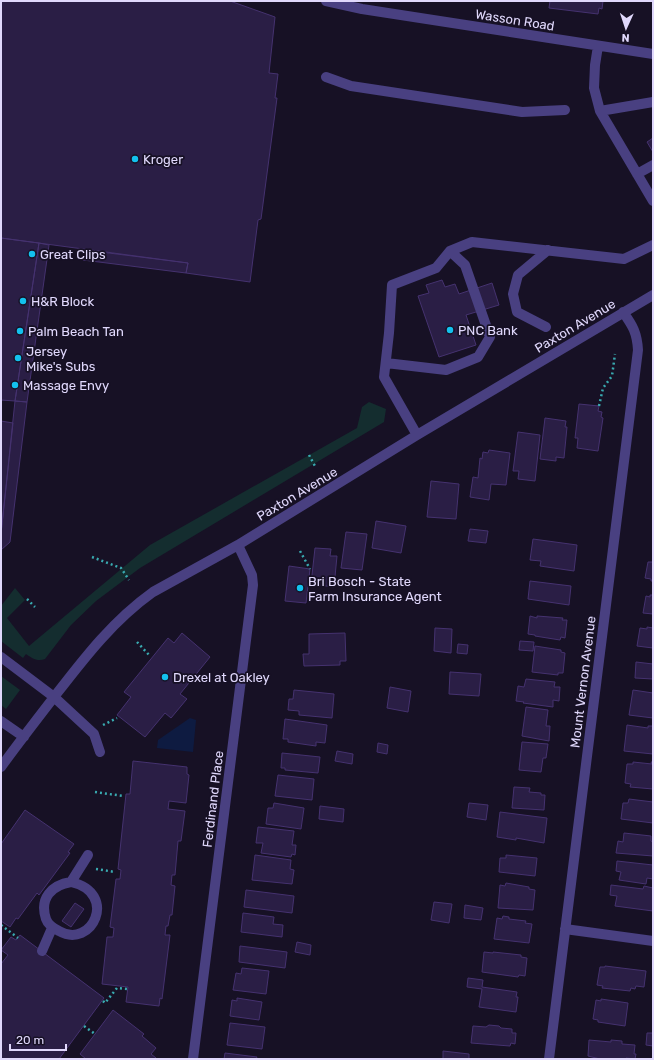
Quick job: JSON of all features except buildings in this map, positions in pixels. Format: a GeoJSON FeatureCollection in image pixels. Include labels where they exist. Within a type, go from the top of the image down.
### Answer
{"type":"FeatureCollection","features":[{"type":"Feature","properties":{"kind":"street","name":"Wasson Road"},"geometry":{"type":"LineString","coordinates":[[326,1],[362,9],[653,54]]}},
{"type":"Feature","properties":{"kind":"street"},"geometry":{"type":"LineString","coordinates":[[598,46],[594,88],[600,110],[653,201]]}},
{"type":"Feature","properties":{"kind":"street"},"geometry":{"type":"LineString","coordinates":[[326,77],[351,86],[522,112],[565,110]]}},
{"type":"Feature","properties":{"kind":"street"},"geometry":{"type":"LineString","coordinates":[[600,110],[653,102]]}},
{"type":"Feature","properties":{"kind":"street"},"geometry":{"type":"LineString","coordinates":[[637,174],[653,165]]}},
{"type":"Feature","properties":{"kind":"street"},"geometry":{"type":"LineString","coordinates":[[417,435],[384,378],[392,285],[436,268],[450,251],[472,242],[624,259],[653,245]]}},
{"type":"Feature","properties":{"kind":"street"},"geometry":{"type":"LineString","coordinates":[[546,327],[517,312],[513,294],[518,275],[548,250]]}},
{"type":"Feature","properties":{"kind":"street"},"geometry":{"type":"LineString","coordinates":[[386,363],[446,370],[478,357],[490,337],[465,265],[450,251]]}},
{"type":"Feature","properties":{"kind":"street","name":"Paxton Avenue"},"geometry":{"type":"LineString","coordinates":[[1,767],[92,648],[129,611],[153,592],[238,545],[417,435],[653,295]]}},
{"type":"Feature","properties":{"kind":"street","name":"Mount Vernon Avenue"},"geometry":{"type":"LineString","coordinates":[[549,1059],[638,350],[638,340],[634,327],[623,312]]}},
{"type":"Feature","properties":{"kind":"street","name":"Ferdinand Place"},"geometry":{"type":"LineString","coordinates":[[193,1059],[253,585],[252,575],[238,545]]}},
{"type":"Feature","properties":{"kind":"street"},"geometry":{"type":"LineString","coordinates":[[1,657],[54,697],[94,734],[100,752]]}},
{"type":"Feature","properties":{"kind":"street"},"geometry":{"type":"LineString","coordinates":[[1,721],[24,737]]}},
{"type":"Feature","properties":{"kind":"street"},"geometry":{"type":"LineString","coordinates":[[71,882],[88,855]]}},
{"type":"Feature","properties":{"kind":"street"},"geometry":{"type":"LineString","coordinates":[[71,882],[88,888],[94,896],[97,904],[95,919],[90,927],[73,935],[64,934],[52,928],[47,921],[44,912],[44,902],[54,888],[71,882]]}},
{"type":"Feature","properties":{"kind":"street"},"geometry":{"type":"LineString","coordinates":[[42,951],[52,928]]}},
{"type":"Feature","properties":{"kind":"street"},"geometry":{"type":"LineString","coordinates":[[565,929],[653,941]]}},
{"type":"Feature","properties":{"kind":"path"},"geometry":{"type":"LineString","coordinates":[[599,406],[603,388],[612,376],[615,354]]}},
{"type":"Feature","properties":{"kind":"path"},"geometry":{"type":"LineString","coordinates":[[309,455],[315,466]]}},
{"type":"Feature","properties":{"kind":"path"},"geometry":{"type":"LineString","coordinates":[[300,551],[310,569]]}},
{"type":"Feature","properties":{"kind":"path"},"geometry":{"type":"LineString","coordinates":[[92,557],[121,568],[129,580]]}},
{"type":"Feature","properties":{"kind":"path"},"geometry":{"type":"LineString","coordinates":[[27,599],[35,607]]}},
{"type":"Feature","properties":{"kind":"path"},"geometry":{"type":"LineString","coordinates":[[136,642],[150,656]]}},
{"type":"Feature","properties":{"kind":"path"},"geometry":{"type":"LineString","coordinates":[[95,792],[123,796]]}},
{"type":"Feature","properties":{"kind":"path"},"geometry":{"type":"LineString","coordinates":[[93,869],[115,872]]}},
{"type":"Feature","properties":{"kind":"path"},"geometry":{"type":"LineString","coordinates":[[2,924],[18,938]]}},
{"type":"Feature","properties":{"kind":"path"},"geometry":{"type":"LineString","coordinates":[[103,1001],[105,1003],[117,988],[128,989]]}},
{"type":"Feature","properties":{"kind":"path"},"geometry":{"type":"LineString","coordinates":[[84,1026],[95,1034]]}},
{"type":"Feature","properties":{"kind":"green space"},"geometry":{"type":"Polygon","coordinates":[[[369,402],[386,409],[384,422],[140,568],[96,601],[71,625],[45,659],[37,660],[26,654],[23,658],[1,641],[1,606],[15,588],[25,600],[7,618],[29,646],[150,545],[357,428],[362,407],[369,402]]]}},
{"type":"Feature","properties":{"kind":"green space"},"geometry":{"type":"Polygon","coordinates":[[[1,676],[20,690],[6,709],[1,705],[1,676]]]}},
{"type":"Feature","properties":{"kind":"water"},"geometry":{"type":"Polygon","coordinates":[[[190,718],[196,720],[193,752],[157,748],[158,740],[190,718]]]}},
{"type":"Feature","properties":{"kind":"place","name":"Kroger"},"geometry":{"type":"Point","coordinates":[135,159]}},
{"type":"Feature","properties":{"kind":"place","name":"Great Clips"},"geometry":{"type":"Point","coordinates":[32,254]}},
{"type":"Feature","properties":{"kind":"place","name":"H&R Block"},"geometry":{"type":"Point","coordinates":[23,301]}},
{"type":"Feature","properties":{"kind":"place","name":"PNC Bank"},"geometry":{"type":"Point","coordinates":[450,330]}},
{"type":"Feature","properties":{"kind":"place","name":"Palm Beach Tan"},"geometry":{"type":"Point","coordinates":[20,331]}},
{"type":"Feature","properties":{"kind":"place","name":"Jersey Mike's Subs"},"geometry":{"type":"Point","coordinates":[18,358]}},
{"type":"Feature","properties":{"kind":"place","name":"Massage Envy"},"geometry":{"type":"Point","coordinates":[15,385]}},
{"type":"Feature","properties":{"kind":"place","name":"Bri Bosch - State Farm Insurance Agent"},"geometry":{"type":"Point","coordinates":[300,588]}},
{"type":"Feature","properties":{"kind":"place","name":"Drexel at Oakley"},"geometry":{"type":"Point","coordinates":[165,677]}}]}
